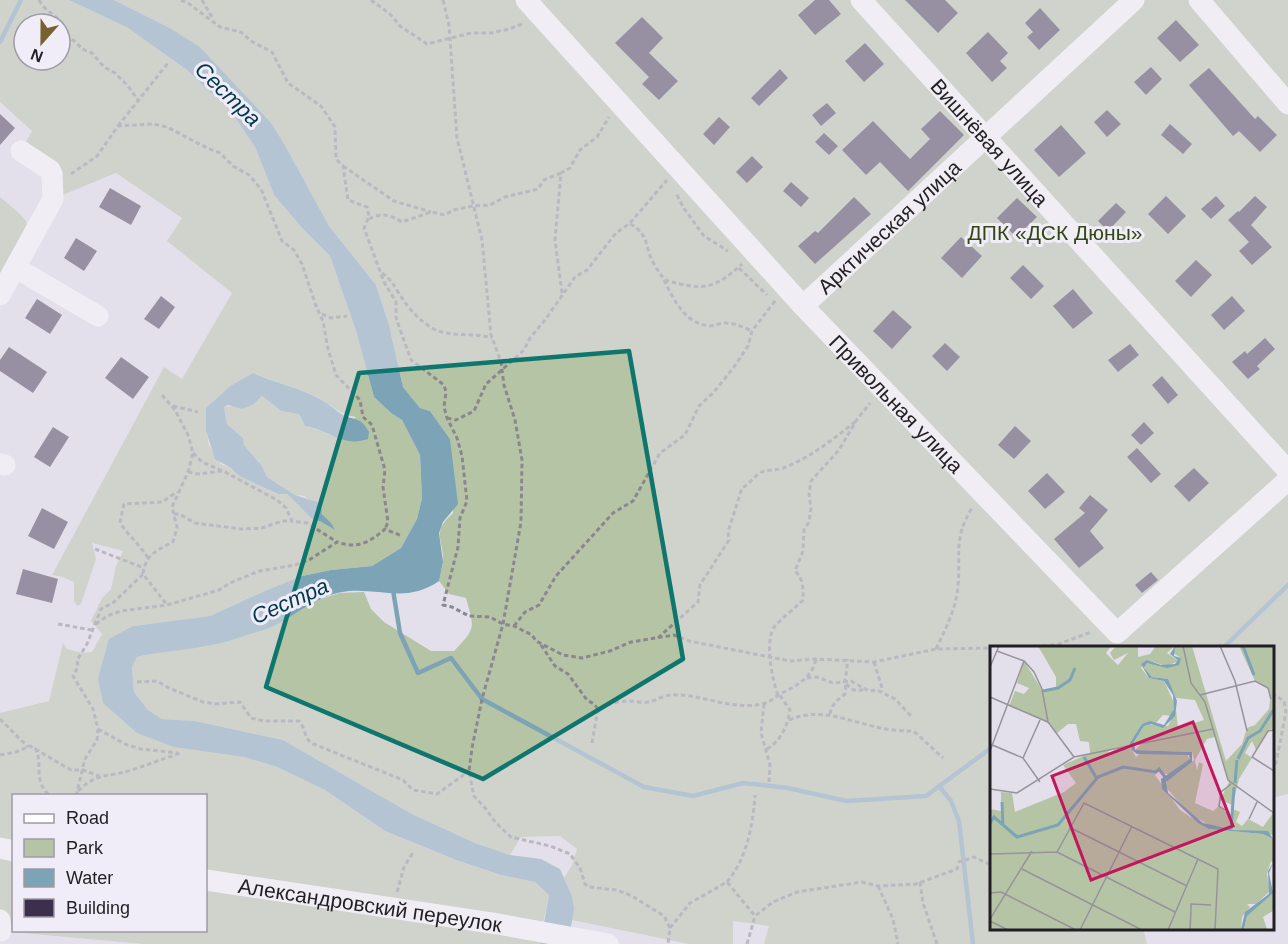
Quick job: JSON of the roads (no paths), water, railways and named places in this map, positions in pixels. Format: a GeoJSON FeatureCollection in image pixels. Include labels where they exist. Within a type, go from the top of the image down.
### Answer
{"type":"FeatureCollection","features":[{"type":"Feature","properties":{"kind":"street","name":"Привольная улица"},"geometry":{"type":"LineString","coordinates":[[526,0],[615,98],[671,179],[796,298],[1117,633],[1288,480]]}},
{"type":"Feature","properties":{"kind":"street","name":"Вишнёвая улица"},"geometry":{"type":"LineString","coordinates":[[861,0],[1288,471]]}},
{"type":"Feature","properties":{"kind":"street","name":"Арктическая улица"},"geometry":{"type":"LineString","coordinates":[[796,298],[987,137],[1134,0]]}},
{"type":"Feature","properties":{"kind":"street"},"geometry":{"type":"LineString","coordinates":[[1199,0],[1288,104]]}},
{"type":"Feature","properties":{"kind":"street"},"geometry":{"type":"LineString","coordinates":[[0,295],[53,199],[50,170],[21,151]]}},
{"type":"Feature","properties":{"kind":"street"},"geometry":{"type":"LineString","coordinates":[[16,268],[98,316]]}},
{"type":"Feature","properties":{"kind":"street","name":"Александровский переулок"},"geometry":{"type":"LineString","coordinates":[[207,880],[503,925],[608,944]]}},
{"type":"Feature","properties":{"kind":"water","name":"Сестра"},"geometry":{"type":"Polygon","coordinates":[[[69,0],[114,0],[168,27],[200,47],[272,124],[329,226],[376,285],[389,325],[403,387],[420,408],[430,411],[450,439],[458,504],[443,522],[439,533],[443,562],[439,581],[413,592],[351,591],[337,593],[314,602],[277,625],[239,638],[222,643],[137,657],[132,667],[134,692],[148,710],[162,719],[195,721],[283,740],[412,814],[475,843],[510,855],[541,859],[560,869],[572,896],[574,909],[568,944],[540,944],[549,895],[535,882],[501,875],[456,860],[385,831],[325,790],[277,767],[244,757],[174,747],[137,733],[103,703],[98,678],[109,639],[133,626],[210,616],[302,576],[331,570],[372,566],[401,548],[417,519],[422,498],[420,455],[402,420],[374,397],[356,331],[330,256],[274,195],[255,147],[232,113],[187,70],[128,28],[69,0]]]}},
{"type":"Feature","properties":{"kind":"water"},"geometry":{"type":"Polygon","coordinates":[[[253,373],[326,402],[343,415],[361,422],[369,432],[368,439],[343,440],[305,426],[299,414],[281,411],[262,396],[254,404],[242,409],[228,405],[224,407],[227,424],[243,438],[244,445],[262,466],[267,477],[295,495],[321,505],[322,514],[335,530],[312,519],[287,494],[278,494],[239,476],[231,468],[215,459],[206,431],[206,408],[230,386],[253,373]]]}},
{"type":"Feature","properties":{"kind":"waterway"},"geometry":{"type":"LineString","coordinates":[[0,42],[21,0]]}},
{"type":"Feature","properties":{"kind":"waterway"},"geometry":{"type":"LineString","coordinates":[[1225,646],[1288,585]]}},
{"type":"Feature","properties":{"kind":"waterway"},"geometry":{"type":"LineString","coordinates":[[393,590],[400,633],[418,673],[451,658],[482,699],[644,787],[693,796],[743,783],[788,788],[846,801],[926,796],[990,749]]}},
{"type":"Feature","properties":{"kind":"waterway"},"geometry":{"type":"LineString","coordinates":[[939,786],[951,801],[959,821],[973,944]]}},
{"type":"Feature","properties":{"kind":"park label","name":"ДПК «ДСК Дюны»"},"geometry":{"type":"Point","coordinates":[1055,232]}}]}
